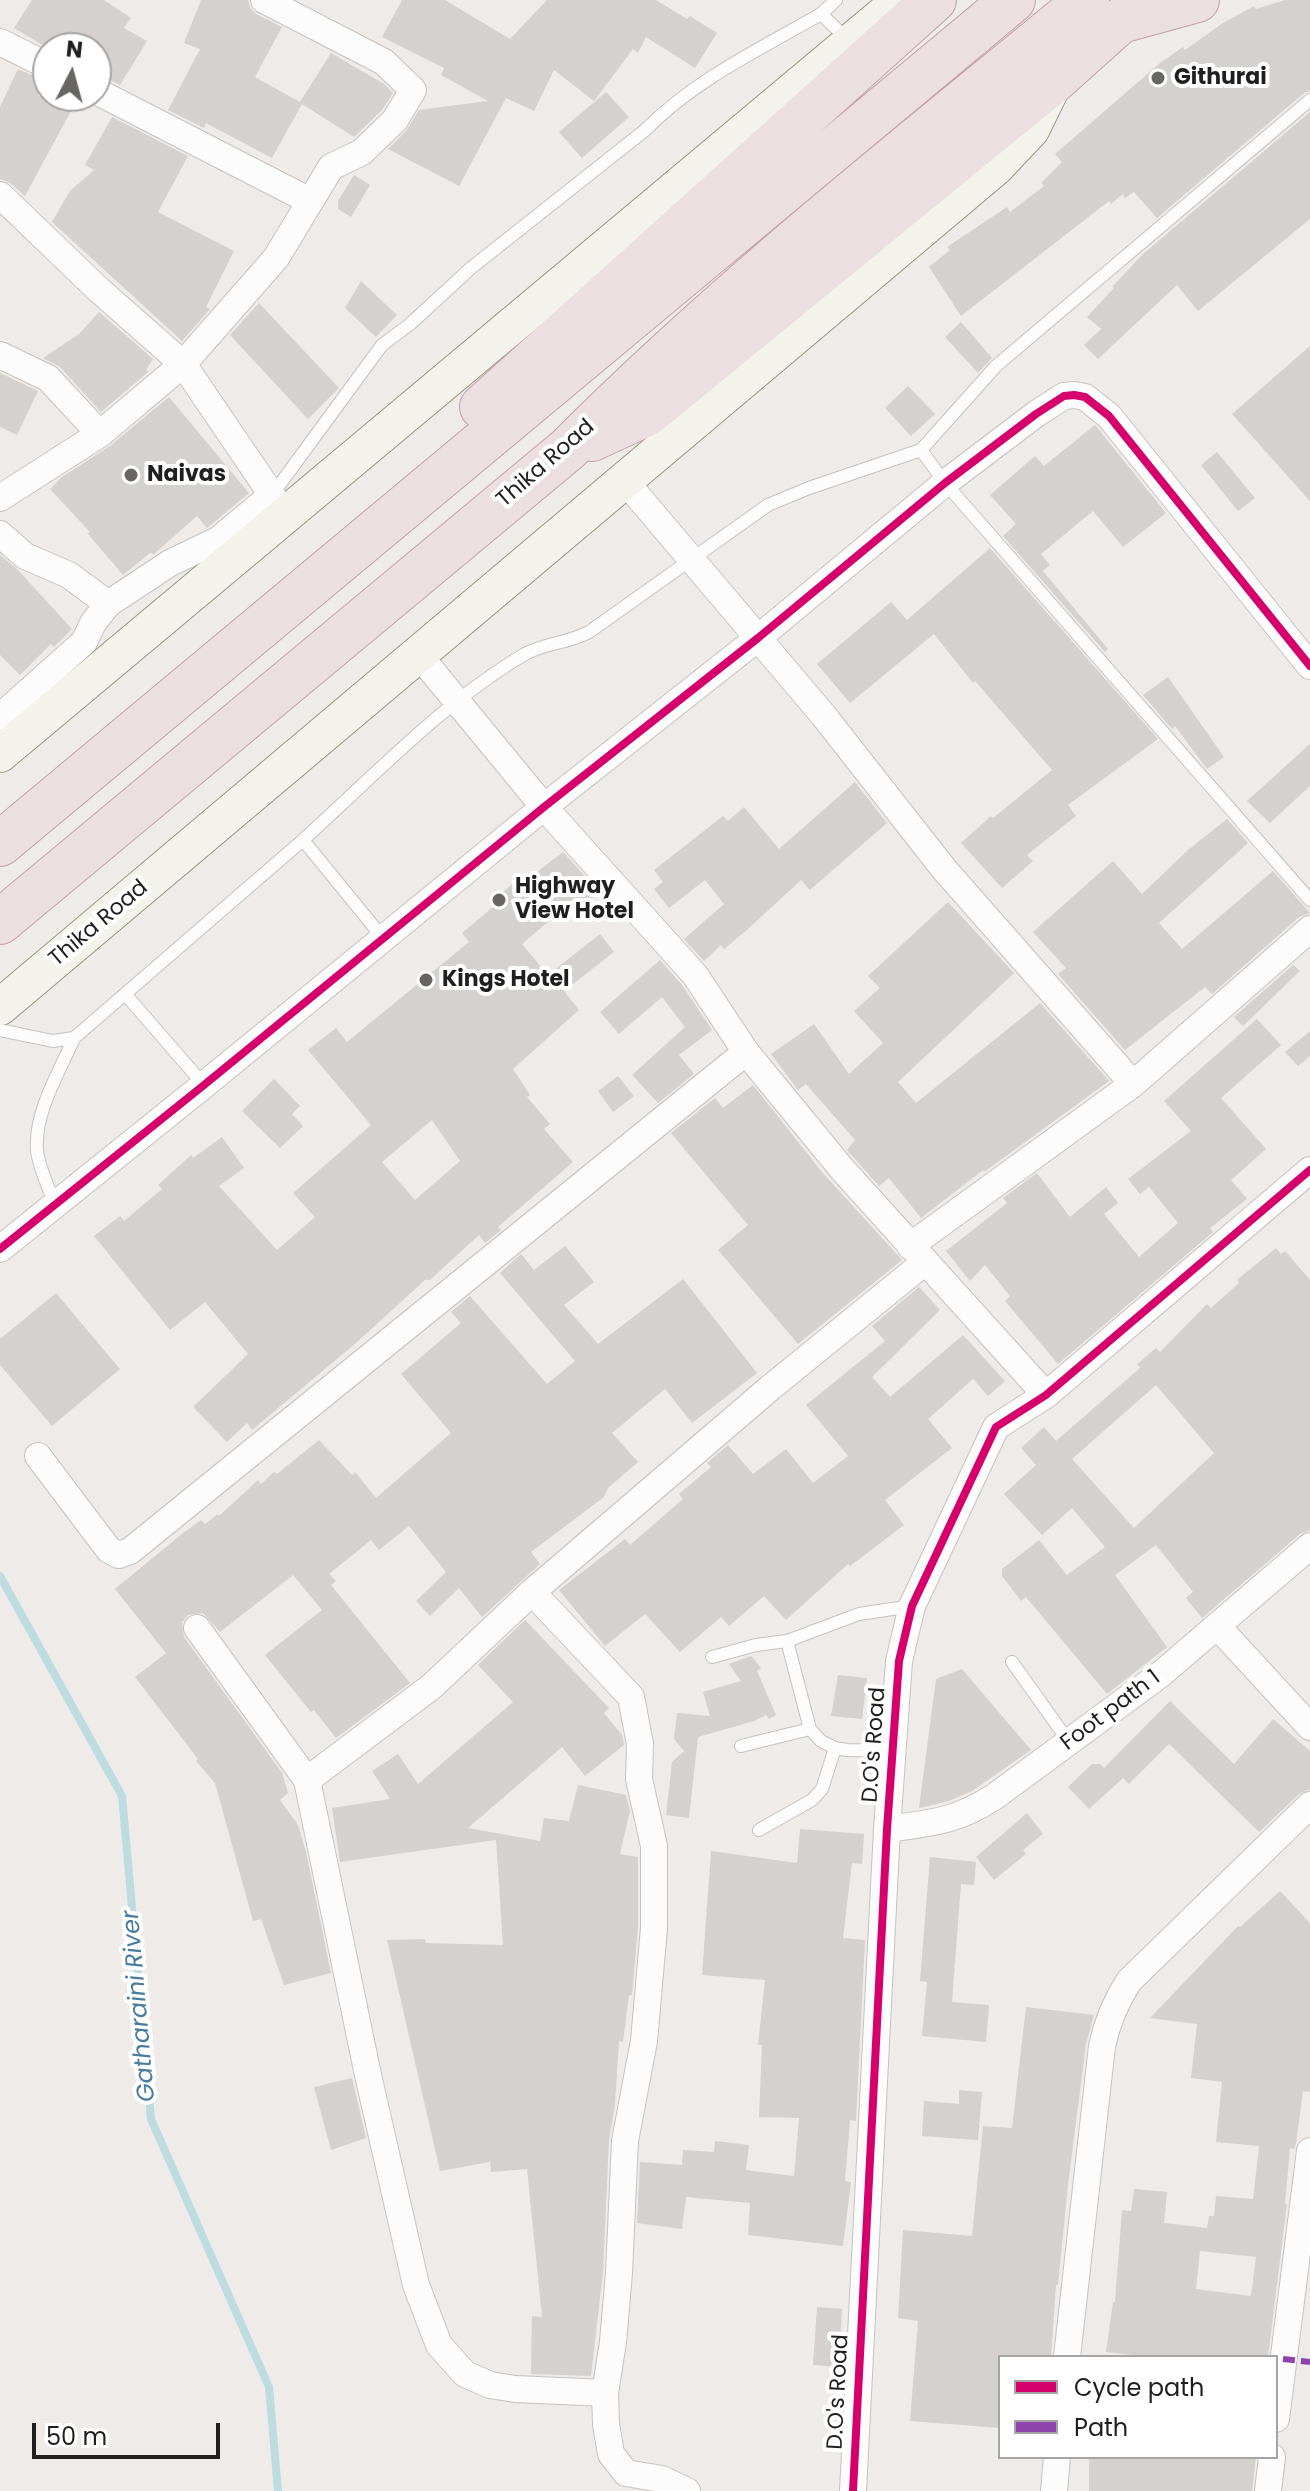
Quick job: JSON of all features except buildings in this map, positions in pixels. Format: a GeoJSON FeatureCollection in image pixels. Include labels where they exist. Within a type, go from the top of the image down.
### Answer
{"type":"FeatureCollection","features":[{"type":"Feature","properties":{"kind":"highway"},"geometry":{"type":"LineString","coordinates":[[345,556],[500,388],[934,0]]}},
{"type":"Feature","properties":{"kind":"highway"},"geometry":{"type":"LineString","coordinates":[[0,844],[1013,0]]}},
{"type":"Feature","properties":{"kind":"highway"},"geometry":{"type":"LineString","coordinates":[[568,449],[648,413],[1056,79],[1118,7],[1197,0]]}},
{"type":"Feature","properties":{"kind":"highway","name":"Thika Road"},"geometry":{"type":"LineString","coordinates":[[0,922],[568,449],[628,389],[831,211],[1118,7]]}},
{"type":"Feature","properties":{"kind":"main road"},"geometry":{"type":"LineString","coordinates":[[1,743],[278,506],[542,298],[901,0]]}},
{"type":"Feature","properties":{"kind":"main road","name":"Thika Road"},"geometry":{"type":"LineString","coordinates":[[0,1007],[996,167],[1031,130],[1056,79]]}},
{"type":"Feature","properties":{"kind":"street"},"geometry":{"type":"LineString","coordinates":[[0,498],[100,434],[183,364],[276,258],[331,167],[362,152],[395,120],[413,90],[384,62],[264,0]]}},
{"type":"Feature","properties":{"kind":"street"},"geometry":{"type":"LineString","coordinates":[[0,42],[32,58]]}},
{"type":"Feature","properties":{"kind":"street"},"geometry":{"type":"LineString","coordinates":[[112,99],[310,201]]}},
{"type":"Feature","properties":{"kind":"street"},"geometry":{"type":"LineString","coordinates":[[0,195],[99,290],[183,364],[278,506],[170,563],[108,604],[93,623],[84,642],[1,743]]}},
{"type":"Feature","properties":{"kind":"street"},"geometry":{"type":"LineString","coordinates":[[0,355],[48,378],[100,434]]}},
{"type":"Feature","properties":{"kind":"street"},"geometry":{"type":"LineString","coordinates":[[0,1249],[544,807],[758,638],[945,483],[1064,396],[1085,397],[1109,416],[1306,652]]}},
{"type":"Feature","properties":{"kind":"street"},"geometry":{"type":"LineString","coordinates":[[625,481],[824,716],[944,869],[1133,1084]]}},
{"type":"Feature","properties":{"kind":"street"},"geometry":{"type":"LineString","coordinates":[[0,534],[25,556],[69,575],[108,604]]}},
{"type":"Feature","properties":{"kind":"street"},"geometry":{"type":"LineString","coordinates":[[418,654],[544,807],[695,975],[746,1052],[842,1169],[1046,1395]]}},
{"type":"Feature","properties":{"kind":"street"},"geometry":{"type":"LineString","coordinates":[[307,1780],[431,1687],[532,1592],[770,1388],[918,1254],[1133,1084],[1310,929]]}},
{"type":"Feature","properties":{"kind":"street"},"geometry":{"type":"LineString","coordinates":[[38,1456],[109,1550],[119,1555],[130,1551],[746,1052]]}},
{"type":"Feature","properties":{"kind":"street","name":"D.O's Road"},"geometry":{"type":"LineString","coordinates":[[853,2491],[887,1829],[899,1661],[912,1606],[996,1427],[1046,1395],[1310,1170]]}},
{"type":"Feature","properties":{"kind":"street","name":"Foot path 1"},"geometry":{"type":"LineString","coordinates":[[887,1829],[939,1822],[968,1814],[1161,1674],[1310,1546]]}},
{"type":"Feature","properties":{"kind":"street"},"geometry":{"type":"LineString","coordinates":[[532,1592],[631,1697],[640,1744],[639,1779],[654,1846],[654,1928],[644,2041],[625,2141],[618,2287],[605,2393],[606,2424],[611,2454],[626,2473],[662,2479],[687,2491]]}},
{"type":"Feature","properties":{"kind":"street"},"geometry":{"type":"LineString","coordinates":[[1218,1627],[1310,1727]]}},
{"type":"Feature","properties":{"kind":"street"},"geometry":{"type":"LineString","coordinates":[[197,1628],[307,1780],[416,2285],[439,2345],[465,2374],[490,2385],[605,2393]]}},
{"type":"Feature","properties":{"kind":"street"},"geometry":{"type":"LineString","coordinates":[[1067,2355],[1102,2046],[1105,2030],[1119,1997],[1129,1981],[1310,1805]]}},
{"type":"Feature","properties":{"kind":"street"},"geometry":{"type":"LineString","coordinates":[[1278,2403],[1310,2151]]}},
{"type":"Feature","properties":{"kind":"street"},"geometry":{"type":"LineString","coordinates":[[1054,2491],[1057,2459]]}},
{"type":"Feature","properties":{"kind":"street"},"geometry":{"type":"LineString","coordinates":[[1268,2491],[1272,2459]]}},
{"type":"Feature","properties":{"kind":"lane"},"geometry":{"type":"LineString","coordinates":[[278,506],[382,345],[409,325],[471,268],[703,80],[821,14],[836,0]]}},
{"type":"Feature","properties":{"kind":"lane"},"geometry":{"type":"LineString","coordinates":[[821,14],[851,42]]}},
{"type":"Feature","properties":{"kind":"lane"},"geometry":{"type":"LineString","coordinates":[[55,1205],[37,1154],[37,1133],[42,1113],[74,1038],[303,840],[457,700],[527,653],[589,632],[768,505],[819,484],[921,450],[996,366],[1310,100]]}},
{"type":"Feature","properties":{"kind":"lane"},"geometry":{"type":"LineString","coordinates":[[921,450],[945,483],[1310,900]]}},
{"type":"Feature","properties":{"kind":"lane"},"geometry":{"type":"LineString","coordinates":[[303,840],[383,938]]}},
{"type":"Feature","properties":{"kind":"lane"},"geometry":{"type":"LineString","coordinates":[[126,995],[204,1085]]}},
{"type":"Feature","properties":{"kind":"lane"},"geometry":{"type":"LineString","coordinates":[[0,1030],[53,1041],[74,1038]]}},
{"type":"Feature","properties":{"kind":"lane"},"geometry":{"type":"LineString","coordinates":[[712,1657],[756,1645],[787,1641],[859,1614],[912,1606]]}},
{"type":"Feature","properties":{"kind":"lane"},"geometry":{"type":"LineString","coordinates":[[787,1641],[810,1729],[821,1741],[835,1748],[893,1751]]}},
{"type":"Feature","properties":{"kind":"lane"},"geometry":{"type":"LineString","coordinates":[[1012,1662],[1069,1742]]}},
{"type":"Feature","properties":{"kind":"lane"},"geometry":{"type":"LineString","coordinates":[[741,1746],[810,1729]]}},
{"type":"Feature","properties":{"kind":"lane"},"geometry":{"type":"LineString","coordinates":[[759,1830],[812,1800],[822,1789],[835,1748]]}},
{"type":"Feature","properties":{"kind":"waterway","name":"Gatharaini River"},"geometry":{"type":"LineString","coordinates":[[0,1576],[122,1796],[151,2119],[269,2387],[278,2491]]}},
{"type":"Feature","properties":{"kind":"marked path"},"geometry":{"type":"LineString","coordinates":[[1283,2359],[1310,2362]]}},
{"type":"Feature","properties":{"kind":"cycle path"},"geometry":{"type":"LineString","coordinates":[[0,1249],[544,807],[758,638],[945,483],[1064,396],[1085,397],[1109,416],[1310,666]]}},
{"type":"Feature","properties":{"kind":"cycle path"},"geometry":{"type":"LineString","coordinates":[[853,2491],[887,1829],[899,1661],[912,1606],[996,1427],[1046,1395],[1310,1170]]}},
{"type":"Feature","properties":{"kind":"place","name":"Githurai"},"geometry":{"type":"Point","coordinates":[1158,78]}},
{"type":"Feature","properties":{"kind":"place","name":"Naivas"},"geometry":{"type":"Point","coordinates":[131,475]}},
{"type":"Feature","properties":{"kind":"place","name":"Highway View Hotel"},"geometry":{"type":"Point","coordinates":[499,900]}},
{"type":"Feature","properties":{"kind":"place","name":"Kings Hotel"},"geometry":{"type":"Point","coordinates":[426,980]}}]}
